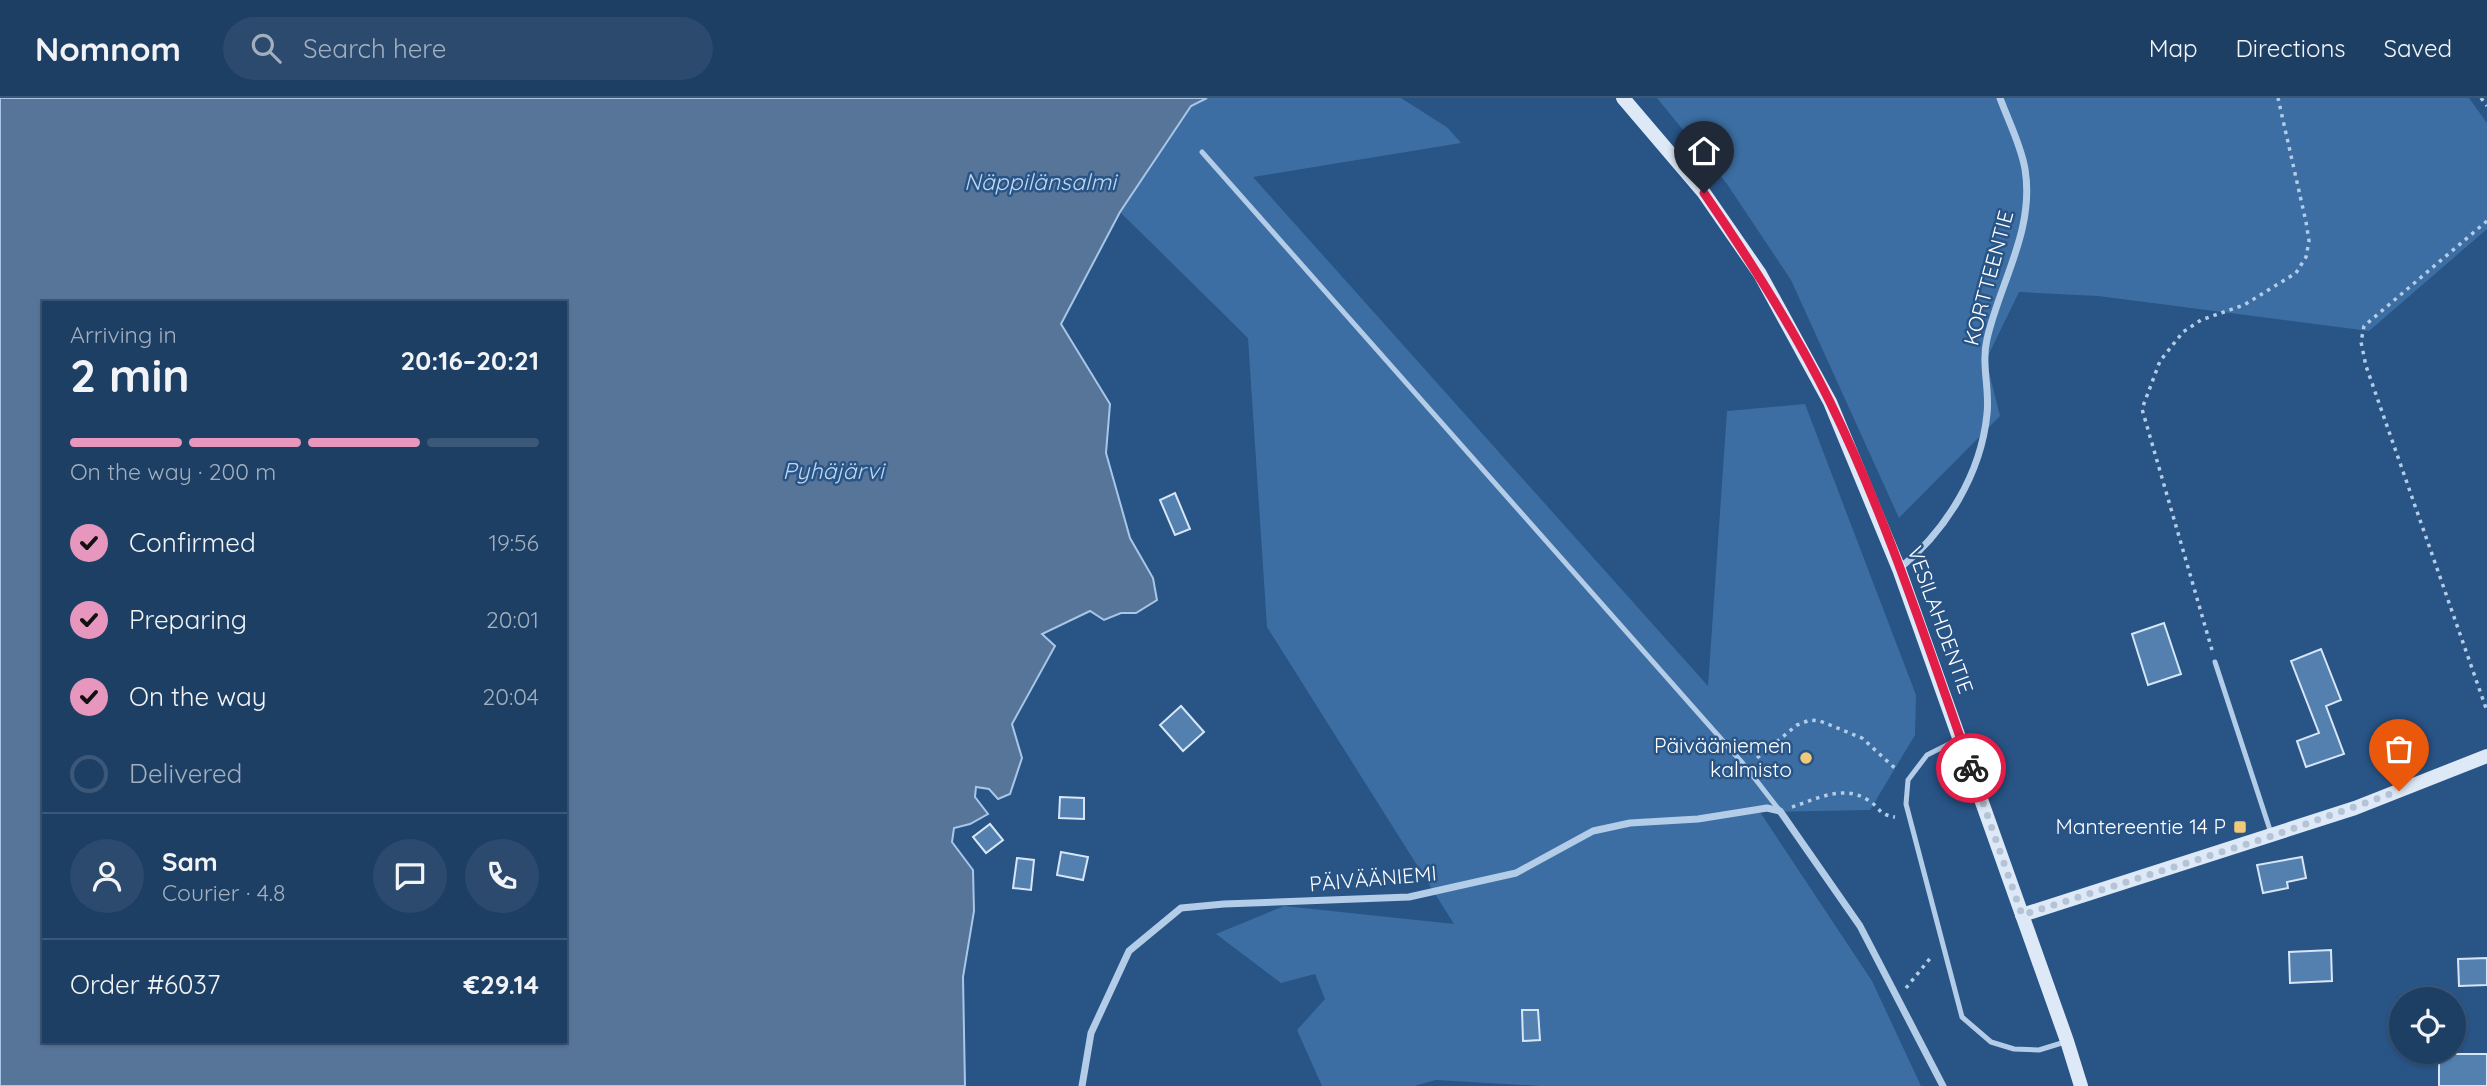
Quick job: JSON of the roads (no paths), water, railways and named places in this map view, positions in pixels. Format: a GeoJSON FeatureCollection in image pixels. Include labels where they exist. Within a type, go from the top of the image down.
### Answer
{"type":"FeatureCollection","features":[{"type":"Feature","properties":{"kind":"main road","name":"VESILAHDENTIE"},"geometry":{"type":"LineString","coordinates":[[1623,98],[1704,193],[1760,274],[1830,402],[1899,569],[2081,1086]]}},
{"type":"Feature","properties":{"kind":"main road"},"geometry":{"type":"LineString","coordinates":[[2022,915],[2355,808],[2487,756]]}},
{"type":"Feature","properties":{"kind":"street","name":"KORTTEENTIE"},"geometry":{"type":"LineString","coordinates":[[1899,569],[1916,556],[1942,527],[1974,467],[1983,438],[1988,411],[1985,388],[1986,342],[2023,230],[2026,208],[2025,168],[2000,98]]}},
{"type":"Feature","properties":{"kind":"street","name":"PÄIVÄÄNIEMI"},"geometry":{"type":"LineString","coordinates":[[1082,1086],[1091,1033],[1129,951],[1181,908],[1409,897],[1516,873],[1593,831],[1630,823],[1698,818],[1767,808],[1780,811]]}},
{"type":"Feature","properties":{"kind":"street"},"geometry":{"type":"LineString","coordinates":[[1780,811],[1860,926],[1943,1086]]}},
{"type":"Feature","properties":{"kind":"lane"},"geometry":{"type":"LineString","coordinates":[[1202,152],[1746,766],[1780,811]]}},
{"type":"Feature","properties":{"kind":"lane"},"geometry":{"type":"LineString","coordinates":[[2215,662],[2272,836]]}},
{"type":"Feature","properties":{"kind":"lane"},"geometry":{"type":"LineString","coordinates":[[1960,739],[1927,755],[1908,779],[1906,804],[1962,1017],[1991,1042],[2014,1049],[2039,1050],[2067,1041]]}},
{"type":"Feature","properties":{"kind":"water","name":"Pyhäjärvi"},"geometry":{"type":"Polygon","coordinates":[[[0,98],[1207,98],[1191,106],[1120,212],[1061,324],[1110,404],[1106,453],[1130,538],[1153,578],[1157,600],[1136,613],[1121,613],[1104,620],[1090,611],[1042,634],[1055,646],[1012,724],[1022,758],[1010,794],[998,799],[989,789],[976,787],[975,797],[988,814],[970,824],[954,828],[952,842],[973,870],[974,911],[963,977],[965,1086],[0,1086],[0,98]]]}},
{"type":"Feature","properties":{"kind":"place","name":"Päivääniemen kalmisto"},"geometry":{"type":"Point","coordinates":[1806,758]}},
{"type":"Feature","properties":{"kind":"place","name":"Mantereentie 14 P"},"geometry":{"type":"Point","coordinates":[2240,827]}},
{"type":"Feature","properties":{"kind":"water label","name":"Näppilänsalmi"},"geometry":{"type":"Point","coordinates":[1040,182]}}]}
